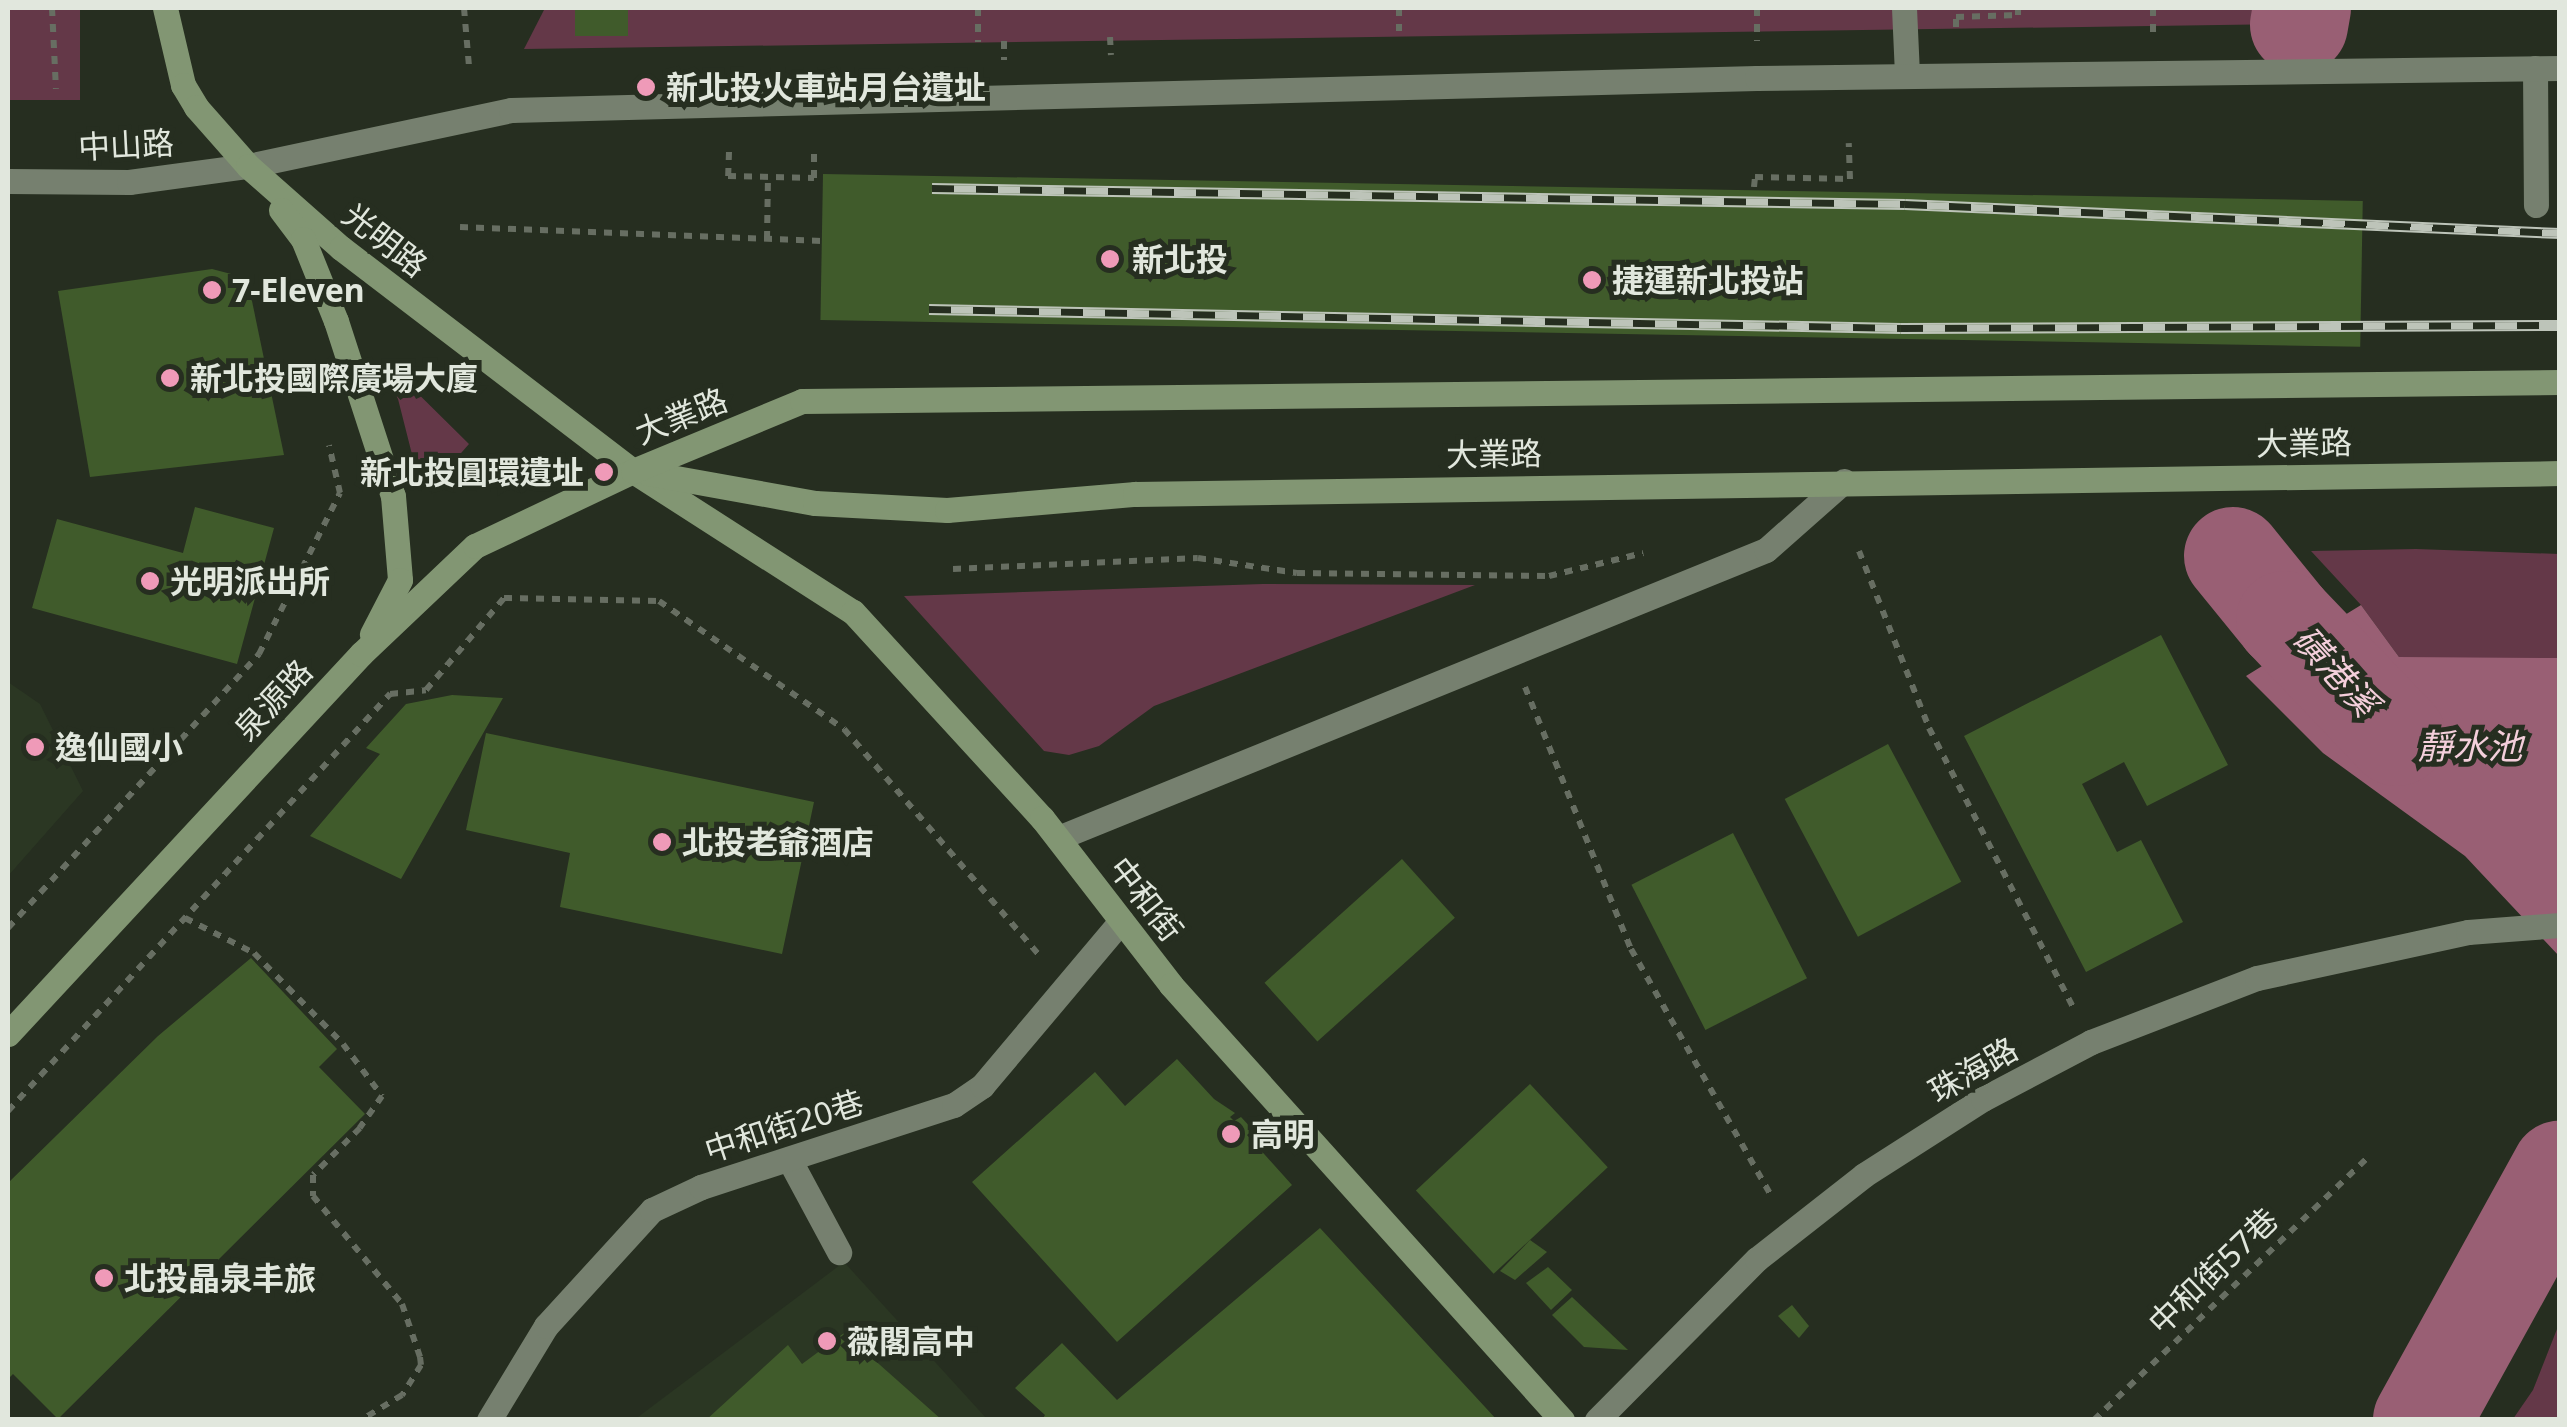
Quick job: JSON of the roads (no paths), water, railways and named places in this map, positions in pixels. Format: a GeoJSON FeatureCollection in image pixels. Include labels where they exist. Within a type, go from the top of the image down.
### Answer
{"type":"FeatureCollection","features":[{"type":"Feature","properties":{"kind":"main road","name":"光明路"},"geometry":{"type":"LineString","coordinates":[[164,8],[182,85],[196,107],[248,166],[341,248],[633,471]]}},
{"type":"Feature","properties":{"kind":"main road"},"geometry":{"type":"LineString","coordinates":[[248,166],[304,240],[366,406],[393,496],[400,580],[361,654]]}},
{"type":"Feature","properties":{"kind":"main road","name":"大業路"},"geometry":{"type":"LineString","coordinates":[[633,471],[802,401],[2560,382]]}},
{"type":"Feature","properties":{"kind":"main road","name":"大業路"},"geometry":{"type":"LineString","coordinates":[[633,471],[816,503],[947,510],[1135,494],[1844,480],[2560,473]]}},
{"type":"Feature","properties":{"kind":"main road","name":"泉源路"},"geometry":{"type":"LineString","coordinates":[[8,1034],[361,654],[476,546],[633,471]]}},
{"type":"Feature","properties":{"kind":"main road","name":"中和街"},"geometry":{"type":"LineString","coordinates":[[633,471],[853,612],[1058,838],[1171,985],[1562,1420]]}},
{"type":"Feature","properties":{"kind":"street"},"geometry":{"type":"LineString","coordinates":[[1904,8],[1907,75]]}},
{"type":"Feature","properties":{"kind":"street","name":"中山路"},"geometry":{"type":"LineString","coordinates":[[8,181],[129,182],[248,166],[511,110],[1907,75],[2547,68]]}},
{"type":"Feature","properties":{"kind":"street"},"geometry":{"type":"LineString","coordinates":[[2536,205],[2547,68]]}},
{"type":"Feature","properties":{"kind":"street"},"geometry":{"type":"LineString","coordinates":[[1058,838],[1766,550],[1844,480]]}},
{"type":"Feature","properties":{"kind":"street","name":"中和街20巷"},"geometry":{"type":"LineString","coordinates":[[489,1420],[546,1326],[652,1210],[702,1187],[954,1105],[982,1086],[1122,921]]}},
{"type":"Feature","properties":{"kind":"street","name":"珠海路"},"geometry":{"type":"LineString","coordinates":[[1598,1420],[1757,1259],[1864,1174],[1983,1098],[2091,1042],[2257,978],[2468,932],[2560,926]]}},
{"type":"Feature","properties":{"kind":"street"},"geometry":{"type":"LineString","coordinates":[[788,1158],[839,1252]]}},
{"type":"Feature","properties":{"kind":"water","name":"靜水池"},"geometry":{"type":"Polygon","coordinates":[[[2361,605],[2399,657],[2559,658],[2559,956],[2465,856],[2323,753],[2246,676],[2361,605]]]}},
{"type":"Feature","properties":{"kind":"waterway","name":"磺港溪"},"geometry":{"type":"LineString","coordinates":[[2299,25],[2302,8]]}},
{"type":"Feature","properties":{"kind":"waterway","name":"磺港溪"},"geometry":{"type":"LineString","coordinates":[[2233,556],[2285,620],[2397,737]]}},
{"type":"Feature","properties":{"kind":"waterway","name":"磺港溪"},"geometry":{"type":"LineString","coordinates":[[2422,1420],[2560,1170]]}},
{"type":"Feature","properties":{"kind":"railway"},"geometry":{"type":"LineString","coordinates":[[932,188],[1905,204],[2560,233]]}},
{"type":"Feature","properties":{"kind":"railway"},"geometry":{"type":"LineString","coordinates":[[929,309],[1901,328],[2560,325]]}},
{"type":"Feature","properties":{"kind":"place","name":"新北投火車站月台遺址"},"geometry":{"type":"Point","coordinates":[646,87]}},
{"type":"Feature","properties":{"kind":"place","name":"新北投"},"geometry":{"type":"Point","coordinates":[1110,259]}},
{"type":"Feature","properties":{"kind":"place","name":"捷運新北投站"},"geometry":{"type":"Point","coordinates":[1592,280]}},
{"type":"Feature","properties":{"kind":"place","name":"7-Eleven"},"geometry":{"type":"Point","coordinates":[212,290]}},
{"type":"Feature","properties":{"kind":"place","name":"新北投國際廣場大廈"},"geometry":{"type":"Point","coordinates":[170,378]}},
{"type":"Feature","properties":{"kind":"place","name":"新北投圓環遺址"},"geometry":{"type":"Point","coordinates":[604,472]}},
{"type":"Feature","properties":{"kind":"place","name":"光明派出所"},"geometry":{"type":"Point","coordinates":[150,581]}},
{"type":"Feature","properties":{"kind":"place","name":"逸仙國小"},"geometry":{"type":"Point","coordinates":[35,747]}},
{"type":"Feature","properties":{"kind":"place","name":"北投老爺酒店"},"geometry":{"type":"Point","coordinates":[662,842]}},
{"type":"Feature","properties":{"kind":"place","name":"高明"},"geometry":{"type":"Point","coordinates":[1231,1134]}},
{"type":"Feature","properties":{"kind":"place","name":"北投晶泉丰旅"},"geometry":{"type":"Point","coordinates":[104,1278]}},
{"type":"Feature","properties":{"kind":"place","name":"薇閣高中"},"geometry":{"type":"Point","coordinates":[827,1341]}}]}
